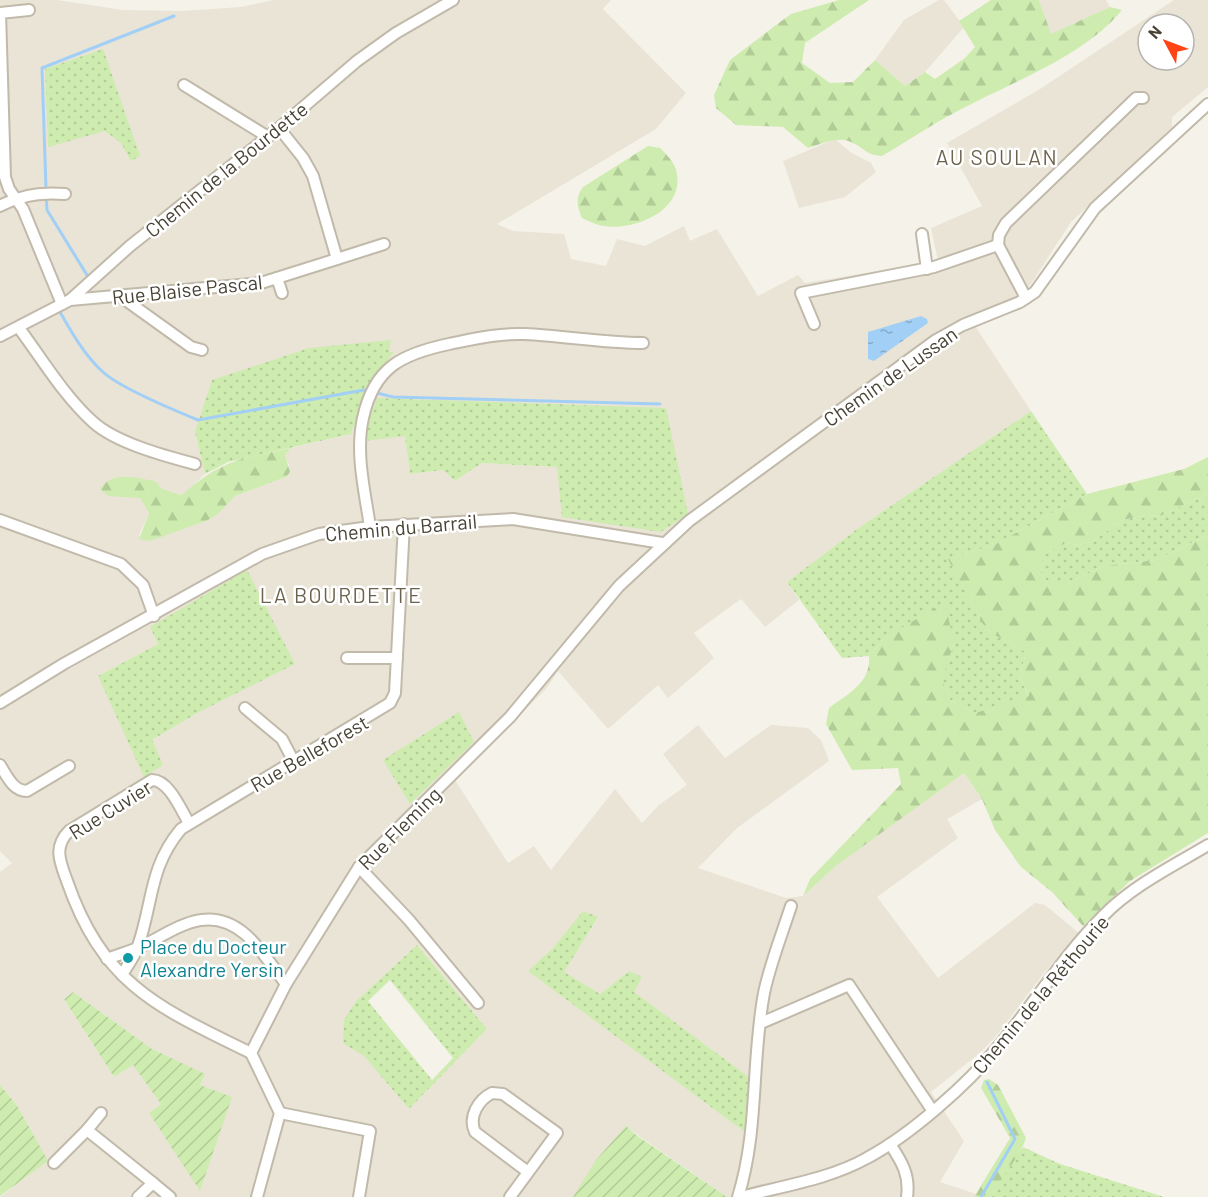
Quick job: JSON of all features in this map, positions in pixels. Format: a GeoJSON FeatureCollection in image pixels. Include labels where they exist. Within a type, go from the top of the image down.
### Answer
{"type":"FeatureCollection","features":[{"type":"Feature","properties":{"kind":"street","name":"Chemin de la Bourdette"},"geometry":{"type":"LineString","coordinates":[[0,336],[66,302],[129,246],[268,137],[370,52],[453,0]]}},
{"type":"Feature","properties":{"kind":"street"},"geometry":{"type":"LineString","coordinates":[[28,10],[0,12],[5,171],[9,189],[23,209],[66,302]]}},
{"type":"Feature","properties":{"kind":"street"},"geometry":{"type":"LineString","coordinates":[[184,85],[268,137]]}},
{"type":"Feature","properties":{"kind":"street"},"geometry":{"type":"LineString","coordinates":[[1026,298],[998,245],[999,235],[1006,223],[1136,98],[1143,98]]}},
{"type":"Feature","properties":{"kind":"street","name":"Chemin de Lussan"},"geometry":{"type":"LineString","coordinates":[[662,543],[936,340],[963,325],[1026,298],[1042,284],[1079,227],[1095,208],[1208,104]]}},
{"type":"Feature","properties":{"kind":"street"},"geometry":{"type":"LineString","coordinates":[[279,128],[303,158],[313,176],[337,259]]}},
{"type":"Feature","properties":{"kind":"street"},"geometry":{"type":"LineString","coordinates":[[0,206],[15,198],[44,192],[65,194]]}},
{"type":"Feature","properties":{"kind":"street"},"geometry":{"type":"LineString","coordinates":[[922,234],[927,269]]}},
{"type":"Feature","properties":{"kind":"street","name":"Rue Blaise Pascal"},"geometry":{"type":"LineString","coordinates":[[66,302],[261,283],[384,244]]}},
{"type":"Feature","properties":{"kind":"street"},"geometry":{"type":"LineString","coordinates":[[814,324],[801,293],[927,269],[958,261],[998,245]]}},
{"type":"Feature","properties":{"kind":"street"},"geometry":{"type":"LineString","coordinates":[[278,278],[282,293]]}},
{"type":"Feature","properties":{"kind":"street"},"geometry":{"type":"LineString","coordinates":[[120,296],[190,347],[202,350]]}},
{"type":"Feature","properties":{"kind":"street"},"geometry":{"type":"LineString","coordinates":[[19,328],[72,401],[94,424],[162,455],[195,464]]}},
{"type":"Feature","properties":{"kind":"street"},"geometry":{"type":"LineString","coordinates":[[370,526],[360,457],[363,418],[380,378],[399,360],[426,349],[512,334],[607,343],[643,343]]}},
{"type":"Feature","properties":{"kind":"street","name":"Chemin du Barrail"},"geometry":{"type":"LineString","coordinates":[[0,703],[64,663],[280,546],[319,534],[370,526],[513,519],[662,543]]}},
{"type":"Feature","properties":{"kind":"street"},"geometry":{"type":"LineString","coordinates":[[0,520],[121,564],[143,585],[154,616]]}},
{"type":"Feature","properties":{"kind":"street","name":"Rue Belleforest"},"geometry":{"type":"LineString","coordinates":[[138,948],[156,869],[173,839],[189,823],[390,703],[395,693],[404,524]]}},
{"type":"Feature","properties":{"kind":"street","name":"Rue Fleming"},"geometry":{"type":"LineString","coordinates":[[251,1053],[286,984],[359,867],[510,717],[619,586],[662,543]]}},
{"type":"Feature","properties":{"kind":"street"},"geometry":{"type":"LineString","coordinates":[[347,658],[397,658]]}},
{"type":"Feature","properties":{"kind":"street"},"geometry":{"type":"LineString","coordinates":[[245,708],[282,740],[294,762]]}},
{"type":"Feature","properties":{"kind":"street"},"geometry":{"type":"LineString","coordinates":[[0,765],[13,785],[23,791],[27,791],[69,766]]}},
{"type":"Feature","properties":{"kind":"street","name":"Rue Cuvier"},"geometry":{"type":"LineString","coordinates":[[189,823],[167,788],[161,782],[152,780],[63,837],[58,855],[72,896],[107,958],[122,975],[167,1012],[251,1053]]}},
{"type":"Feature","properties":{"kind":"street","name":"Chemin de la Réthourie"},"geometry":{"type":"LineString","coordinates":[[740,1197],[840,1170],[866,1159],[890,1144],[979,1070],[1077,943],[1105,913],[1128,895],[1208,844]]}},
{"type":"Feature","properties":{"kind":"street"},"geometry":{"type":"LineString","coordinates":[[359,867],[409,920],[477,1003]]}},
{"type":"Feature","properties":{"kind":"street"},"geometry":{"type":"LineString","coordinates":[[740,1197],[754,1125],[765,993],[791,906]]}},
{"type":"Feature","properties":{"kind":"street"},"geometry":{"type":"LineString","coordinates":[[107,958],[138,948],[184,923],[201,919],[216,920],[245,934],[286,984]]}},
{"type":"Feature","properties":{"kind":"street"},"geometry":{"type":"LineString","coordinates":[[122,975],[138,948]]}},
{"type":"Feature","properties":{"kind":"street"},"geometry":{"type":"LineString","coordinates":[[761,1023],[849,985],[932,1110]]}},
{"type":"Feature","properties":{"kind":"street"},"geometry":{"type":"LineString","coordinates":[[251,1053],[279,1113],[257,1197]]}},
{"type":"Feature","properties":{"kind":"street"},"geometry":{"type":"LineString","coordinates":[[510,1197],[557,1134],[503,1094],[492,1093],[473,1114],[472,1126],[475,1132],[528,1172]]}},
{"type":"Feature","properties":{"kind":"street"},"geometry":{"type":"LineString","coordinates":[[54,1163],[101,1113]]}},
{"type":"Feature","properties":{"kind":"street"},"geometry":{"type":"LineString","coordinates":[[279,1113],[370,1131],[359,1197]]}},
{"type":"Feature","properties":{"kind":"street"},"geometry":{"type":"LineString","coordinates":[[87,1130],[170,1197]]}},
{"type":"Feature","properties":{"kind":"street"},"geometry":{"type":"LineString","coordinates":[[890,1144],[904,1164],[909,1184],[907,1197]]}},
{"type":"Feature","properties":{"kind":"street"},"geometry":{"type":"LineString","coordinates":[[138,1197],[153,1183]]}},
{"type":"Feature","properties":{"kind":"shaded area"},"geometry":{"type":"Polygon","coordinates":[[[0,0],[57,0],[123,10],[182,11],[241,7],[273,0],[611,0],[603,9],[686,93],[656,129],[497,224],[513,231],[564,234],[571,259],[606,266],[617,239],[645,246],[684,226],[690,241],[717,229],[758,296],[798,275],[805,283],[938,261],[931,228],[982,206],[947,143],[1040,89],[1136,25],[1136,72],[1196,72],[1196,12],[1156,12],[1174,0],[1208,0],[1208,87],[1172,117],[1172,127],[1071,222],[1029,287],[1014,297],[969,317],[1031,411],[857,529],[787,582],[799,600],[765,627],[741,599],[694,633],[714,658],[668,698],[658,685],[608,729],[558,671],[546,689],[455,780],[508,863],[534,846],[551,870],[615,789],[642,823],[659,805],[687,785],[663,754],[698,725],[725,758],[771,725],[808,728],[821,740],[829,761],[737,828],[698,868],[786,898],[803,896],[837,865],[928,796],[964,773],[982,799],[947,819],[958,838],[877,897],[938,978],[1035,903],[1045,905],[1079,933],[1044,973],[997,1035],[981,1052],[931,1092],[964,1141],[940,1182],[976,1194],[974,1197],[727,1197],[626,1127],[573,1197],[0,1197],[47,1161],[16,1104],[0,1085],[0,872],[12,863],[0,851],[0,0]],[[393,353],[195,432],[205,474],[183,495],[162,489],[140,498],[149,513],[139,535],[150,541],[219,513],[235,496],[286,477],[289,465],[284,455],[291,448],[351,434],[367,386],[393,353]],[[377,399],[405,435],[410,474],[443,470],[455,481],[482,463],[557,467],[661,532],[687,514],[430,399],[377,399]],[[151,627],[158,644],[98,676],[152,740],[199,712],[151,627]],[[583,912],[553,948],[529,971],[746,1133],[750,1078],[633,992],[641,977],[629,971],[600,994],[563,972],[598,918],[583,912]],[[417,945],[356,1001],[364,1056],[409,1109],[487,1029],[417,945]],[[73,992],[64,999],[114,1077],[133,1064],[161,1104],[149,1113],[200,1085],[204,1074],[152,1049],[73,992]]]}},
{"type":"Feature","properties":{"kind":"shaded area"},"geometry":{"type":"Polygon","coordinates":[[[939,0],[944,0],[964,27],[925,72],[905,86],[875,60],[904,20],[939,0]]]}},
{"type":"Feature","properties":{"kind":"shaded area"},"geometry":{"type":"Polygon","coordinates":[[[1039,0],[1106,0],[1110,7],[1051,35],[1039,0]]]}},
{"type":"Feature","properties":{"kind":"shaded area"},"geometry":{"type":"Polygon","coordinates":[[[835,139],[850,152],[871,163],[876,172],[845,197],[799,208],[783,161],[835,139]]]}},
{"type":"Feature","properties":{"kind":"green space"},"geometry":{"type":"Polygon","coordinates":[[[839,0],[869,0],[805,43],[802,63],[830,83],[853,82],[875,60],[905,86],[925,72],[935,79],[965,58],[975,47],[959,21],[991,0],[1039,0],[1051,34],[1110,7],[1122,10],[1106,27],[1066,56],[945,118],[882,156],[868,153],[846,140],[830,141],[808,148],[783,127],[736,125],[716,108],[714,95],[730,60],[791,14],[839,0]]]}},
{"type":"Feature","properties":{"kind":"green space"},"geometry":{"type":"Polygon","coordinates":[[[103,49],[140,156],[131,161],[121,143],[105,131],[48,147],[45,69],[103,49]]]}},
{"type":"Feature","properties":{"kind":"green space"},"geometry":{"type":"Polygon","coordinates":[[[648,146],[660,148],[672,161],[676,170],[677,184],[674,196],[666,207],[643,221],[616,227],[595,224],[582,218],[578,202],[583,187],[648,146]]]}},
{"type":"Feature","properties":{"kind":"green space"},"geometry":{"type":"Polygon","coordinates":[[[391,340],[389,352],[394,352],[367,386],[351,434],[228,462],[205,474],[195,432],[212,380],[309,348],[391,340]]]}},
{"type":"Feature","properties":{"kind":"green space"},"geometry":{"type":"Polygon","coordinates":[[[377,398],[666,408],[688,514],[661,532],[562,517],[557,467],[482,463],[455,481],[443,470],[410,474],[405,436],[364,441],[365,430],[377,398]]]}},
{"type":"Feature","properties":{"kind":"green space"},"geometry":{"type":"Polygon","coordinates":[[[1031,411],[1087,494],[994,545],[949,559],[982,623],[991,633],[1026,652],[1020,678],[1029,697],[975,713],[951,701],[941,680],[954,643],[887,636],[869,656],[842,658],[787,582],[857,529],[1031,411]]]}},
{"type":"Feature","properties":{"kind":"green space"},"geometry":{"type":"Polygon","coordinates":[[[291,448],[285,455],[290,472],[286,477],[235,496],[219,513],[208,520],[150,541],[139,539],[149,513],[140,498],[108,496],[100,489],[111,479],[132,477],[155,481],[162,489],[182,495],[221,467],[245,458],[291,448]]]}},
{"type":"Feature","properties":{"kind":"green space"},"geometry":{"type":"Polygon","coordinates":[[[1208,457],[1208,494],[1160,516],[1146,515],[1123,520],[1091,542],[1079,545],[1066,543],[1043,555],[1041,572],[1047,582],[1070,582],[1104,566],[1156,560],[1208,535],[1208,833],[1130,881],[1083,926],[1052,892],[1021,867],[995,830],[982,799],[964,773],[837,865],[803,896],[810,879],[901,784],[898,768],[852,770],[826,724],[829,708],[851,692],[862,680],[869,665],[869,656],[887,636],[939,606],[946,607],[954,643],[942,680],[951,701],[975,713],[1029,696],[1020,678],[1026,652],[991,633],[982,623],[948,559],[994,545],[1087,494],[1184,469],[1208,457]]]}},
{"type":"Feature","properties":{"kind":"green space"},"geometry":{"type":"Polygon","coordinates":[[[1208,494],[1208,535],[1156,560],[1104,566],[1070,582],[1047,582],[1041,572],[1042,555],[1066,543],[1079,545],[1091,542],[1123,520],[1146,515],[1160,516],[1208,494]]]}},
{"type":"Feature","properties":{"kind":"green space"},"geometry":{"type":"Polygon","coordinates":[[[247,570],[295,664],[199,712],[152,740],[163,765],[144,777],[98,676],[158,644],[150,627],[247,570]]]}},
{"type":"Feature","properties":{"kind":"green space"},"geometry":{"type":"Polygon","coordinates":[[[459,712],[474,742],[410,804],[383,760],[459,712]]]}},
{"type":"Feature","properties":{"kind":"green space"},"geometry":{"type":"Polygon","coordinates":[[[583,911],[598,917],[564,972],[600,994],[629,971],[642,977],[634,992],[750,1078],[746,1133],[528,971],[553,948],[583,911]]]}},
{"type":"Feature","properties":{"kind":"green space"},"geometry":{"type":"Polygon","coordinates":[[[417,945],[487,1029],[409,1109],[364,1056],[343,1043],[344,1020],[356,1001],[417,945]],[[390,980],[368,1001],[432,1080],[453,1058],[390,980]]]}},
{"type":"Feature","properties":{"kind":"green space"},"geometry":{"type":"Polygon","coordinates":[[[73,992],[152,1049],[205,1074],[200,1085],[232,1097],[200,1191],[149,1113],[161,1104],[133,1065],[114,1077],[64,999],[73,992]]]}},
{"type":"Feature","properties":{"kind":"green space"},"geometry":{"type":"Polygon","coordinates":[[[989,1079],[998,1085],[1026,1138],[992,1197],[974,1197],[1010,1138],[981,1088],[984,1080],[989,1079]]]}},
{"type":"Feature","properties":{"kind":"green space"},"geometry":{"type":"Polygon","coordinates":[[[0,1085],[16,1104],[48,1161],[0,1196],[0,1085]]]}},
{"type":"Feature","properties":{"kind":"green space"},"geometry":{"type":"Polygon","coordinates":[[[626,1126],[727,1197],[573,1197],[596,1160],[626,1126]]]}},
{"type":"Feature","properties":{"kind":"green space"},"geometry":{"type":"Polygon","coordinates":[[[1023,1147],[1060,1164],[1164,1197],[992,1197],[999,1180],[1023,1147]]]}},
{"type":"Feature","properties":{"kind":"water"},"geometry":{"type":"Polygon","coordinates":[[[921,316],[927,319],[928,323],[874,361],[868,359],[868,332],[921,316]]]}},
{"type":"Feature","properties":{"kind":"waterway"},"geometry":{"type":"LineString","coordinates":[[46,189],[42,68],[174,16]]}},
{"type":"Feature","properties":{"kind":"waterway"},"geometry":{"type":"LineString","coordinates":[[46,195],[47,210],[87,275]]}},
{"type":"Feature","properties":{"kind":"waterway"},"geometry":{"type":"LineString","coordinates":[[60,312],[85,352],[103,372],[134,391],[198,420],[364,390]]}},
{"type":"Feature","properties":{"kind":"waterway"},"geometry":{"type":"LineString","coordinates":[[377,393],[393,397],[660,404]]}},
{"type":"Feature","properties":{"kind":"waterway"},"geometry":{"type":"LineString","coordinates":[[981,1197],[1015,1139],[987,1082]]}},
{"type":"Feature","properties":{"kind":"place","name":"Place du Docteur Alexandre Yersin"},"geometry":{"type":"Point","coordinates":[128,958]}},
{"type":"Feature","properties":{"kind":"district","name":"AU SOULAN"},"geometry":{"type":"Point","coordinates":[997,156]}},
{"type":"Feature","properties":{"kind":"district","name":"LA BOURDETTE"},"geometry":{"type":"Point","coordinates":[341,594]}}]}
